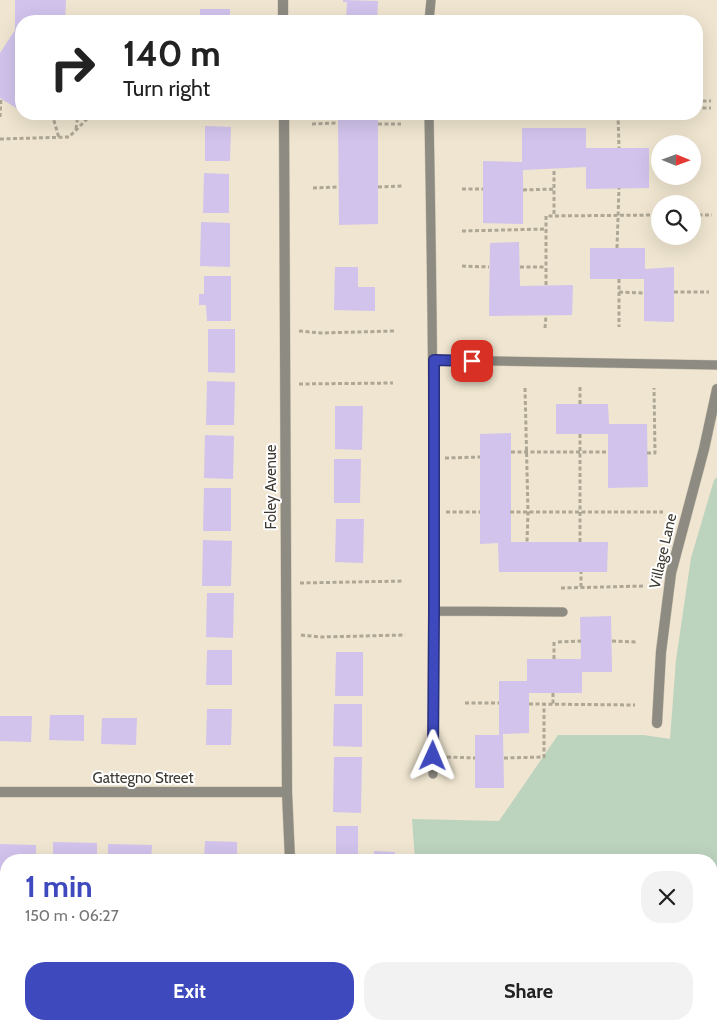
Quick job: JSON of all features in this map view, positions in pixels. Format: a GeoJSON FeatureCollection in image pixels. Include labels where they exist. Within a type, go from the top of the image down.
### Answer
{"type":"FeatureCollection","features":[{"type":"Feature","properties":{"kind":"street"},"geometry":{"type":"LineString","coordinates":[[283,0],[283,15]]}},
{"type":"Feature","properties":{"kind":"street","name":"Foley Avenue"},"geometry":{"type":"LineString","coordinates":[[284,120],[287,792],[290,854]]}},
{"type":"Feature","properties":{"kind":"street","name":"Village Lane"},"geometry":{"type":"LineString","coordinates":[[657,723],[661,652],[671,573],[704,449],[717,389]]}},
{"type":"Feature","properties":{"kind":"street","name":"Gattegno Street"},"geometry":{"type":"LineString","coordinates":[[0,792],[287,792]]}},
{"type":"Feature","properties":{"kind":"lane"},"geometry":{"type":"LineString","coordinates":[[430,15],[431,0]]}},
{"type":"Feature","properties":{"kind":"lane"},"geometry":{"type":"LineString","coordinates":[[429,120],[434,360],[433,774]]}},
{"type":"Feature","properties":{"kind":"lane"},"geometry":{"type":"LineString","coordinates":[[434,360],[717,365]]}},
{"type":"Feature","properties":{"kind":"lane"},"geometry":{"type":"LineString","coordinates":[[434,611],[563,612]]}},
{"type":"Feature","properties":{"kind":"path"},"geometry":{"type":"LineString","coordinates":[[0,117],[1,98]]}},
{"type":"Feature","properties":{"kind":"path"},"geometry":{"type":"LineString","coordinates":[[703,101],[711,101]]}},
{"type":"Feature","properties":{"kind":"path"},"geometry":{"type":"LineString","coordinates":[[703,108],[712,108]]}},
{"type":"Feature","properties":{"kind":"path"},"geometry":{"type":"LineString","coordinates":[[54,120],[59,138]]}},
{"type":"Feature","properties":{"kind":"path"},"geometry":{"type":"LineString","coordinates":[[76,130],[77,120]]}},
{"type":"Feature","properties":{"kind":"path"},"geometry":{"type":"LineString","coordinates":[[0,139],[69,137],[86,120]]}},
{"type":"Feature","properties":{"kind":"path"},"geometry":{"type":"LineString","coordinates":[[618,120],[619,148]]}},
{"type":"Feature","properties":{"kind":"path"},"geometry":{"type":"LineString","coordinates":[[312,124],[338,123]]}},
{"type":"Feature","properties":{"kind":"path"},"geometry":{"type":"LineString","coordinates":[[378,124],[401,124]]}},
{"type":"Feature","properties":{"kind":"path"},"geometry":{"type":"LineString","coordinates":[[554,171],[554,216]]}},
{"type":"Feature","properties":{"kind":"path"},"geometry":{"type":"LineString","coordinates":[[378,187],[402,186]]}},
{"type":"Feature","properties":{"kind":"path"},"geometry":{"type":"LineString","coordinates":[[312,188],[339,187]]}},
{"type":"Feature","properties":{"kind":"path"},"geometry":{"type":"LineString","coordinates":[[618,188],[618,248]]}},
{"type":"Feature","properties":{"kind":"path"},"geometry":{"type":"LineString","coordinates":[[462,189],[483,189]]}},
{"type":"Feature","properties":{"kind":"path"},"geometry":{"type":"LineString","coordinates":[[523,190],[554,189]]}},
{"type":"Feature","properties":{"kind":"path"},"geometry":{"type":"LineString","coordinates":[[546,285],[546,216],[651,215]]}},
{"type":"Feature","properties":{"kind":"path"},"geometry":{"type":"LineString","coordinates":[[701,215],[712,215]]}},
{"type":"Feature","properties":{"kind":"path"},"geometry":{"type":"LineString","coordinates":[[462,231],[546,230]]}},
{"type":"Feature","properties":{"kind":"path"},"geometry":{"type":"LineString","coordinates":[[462,266],[489,267]]}},
{"type":"Feature","properties":{"kind":"path"},"geometry":{"type":"LineString","coordinates":[[520,267],[546,267]]}},
{"type":"Feature","properties":{"kind":"path"},"geometry":{"type":"LineString","coordinates":[[618,279],[619,327]]}},
{"type":"Feature","properties":{"kind":"path"},"geometry":{"type":"LineString","coordinates":[[619,292],[644,293]]}},
{"type":"Feature","properties":{"kind":"path"},"geometry":{"type":"LineString","coordinates":[[674,292],[709,292]]}},
{"type":"Feature","properties":{"kind":"path"},"geometry":{"type":"LineString","coordinates":[[545,328],[546,315]]}},
{"type":"Feature","properties":{"kind":"path"},"geometry":{"type":"LineString","coordinates":[[296,330],[321,333],[394,330]]}},
{"type":"Feature","properties":{"kind":"path"},"geometry":{"type":"LineString","coordinates":[[298,384],[393,383]]}},
{"type":"Feature","properties":{"kind":"path"},"geometry":{"type":"LineString","coordinates":[[580,387],[580,404]]}},
{"type":"Feature","properties":{"kind":"path"},"geometry":{"type":"LineString","coordinates":[[525,388],[527,542]]}},
{"type":"Feature","properties":{"kind":"path"},"geometry":{"type":"LineString","coordinates":[[647,453],[655,453],[654,388]]}},
{"type":"Feature","properties":{"kind":"path"},"geometry":{"type":"LineString","coordinates":[[580,434],[580,542]]}},
{"type":"Feature","properties":{"kind":"path"},"geometry":{"type":"LineString","coordinates":[[511,452],[608,452]]}},
{"type":"Feature","properties":{"kind":"path"},"geometry":{"type":"LineString","coordinates":[[444,458],[480,457]]}},
{"type":"Feature","properties":{"kind":"path"},"geometry":{"type":"LineString","coordinates":[[445,512],[480,512]]}},
{"type":"Feature","properties":{"kind":"path"},"geometry":{"type":"LineString","coordinates":[[510,512],[663,512]]}},
{"type":"Feature","properties":{"kind":"path"},"geometry":{"type":"LineString","coordinates":[[580,587],[581,572]]}},
{"type":"Feature","properties":{"kind":"path"},"geometry":{"type":"LineString","coordinates":[[299,583],[404,581]]}},
{"type":"Feature","properties":{"kind":"path"},"geometry":{"type":"LineString","coordinates":[[561,588],[646,586]]}},
{"type":"Feature","properties":{"kind":"path"},"geometry":{"type":"LineString","coordinates":[[298,634],[320,637],[405,635]]}},
{"type":"Feature","properties":{"kind":"path"},"geometry":{"type":"LineString","coordinates":[[558,642],[580,641]]}},
{"type":"Feature","properties":{"kind":"path"},"geometry":{"type":"LineString","coordinates":[[612,641],[638,642]]}},
{"type":"Feature","properties":{"kind":"path"},"geometry":{"type":"LineString","coordinates":[[554,642],[554,659]]}},
{"type":"Feature","properties":{"kind":"path"},"geometry":{"type":"LineString","coordinates":[[553,693],[553,706]]}},
{"type":"Feature","properties":{"kind":"path"},"geometry":{"type":"LineString","coordinates":[[465,703],[499,703]]}},
{"type":"Feature","properties":{"kind":"path"},"geometry":{"type":"LineString","coordinates":[[529,704],[553,706],[635,705]]}},
{"type":"Feature","properties":{"kind":"path"},"geometry":{"type":"LineString","coordinates":[[504,758],[544,757],[544,705]]}},
{"type":"Feature","properties":{"kind":"path"},"geometry":{"type":"LineString","coordinates":[[446,757],[475,758]]}},
{"type":"Feature","properties":{"kind":"green space"},"geometry":{"type":"Polygon","coordinates":[[[717,477],[717,854],[415,854],[412,819],[499,821],[558,735],[643,735],[670,739],[676,660],[691,558],[714,480],[717,477]]]}},
{"type":"Feature","properties":{"kind":"building"},"geometry":{"type":"Polygon","coordinates":[[[15,0],[66,0],[65,15],[15,15],[15,0]]]}},
{"type":"Feature","properties":{"kind":"building"},"geometry":{"type":"Polygon","coordinates":[[[343,0],[378,1],[377,15],[346,15],[347,2],[343,2],[343,0]]]}},
{"type":"Feature","properties":{"kind":"building"},"geometry":{"type":"Polygon","coordinates":[[[200,9],[230,9],[230,15],[200,15],[200,9]]]}},
{"type":"Feature","properties":{"kind":"building"},"geometry":{"type":"Polygon","coordinates":[[[15,30],[15,107],[0,98],[0,53],[15,30]]]}},
{"type":"Feature","properties":{"kind":"building"},"geometry":{"type":"Polygon","coordinates":[[[338,120],[378,120],[378,224],[339,225],[338,120]]]}},
{"type":"Feature","properties":{"kind":"building"},"geometry":{"type":"Polygon","coordinates":[[[205,126],[231,127],[230,161],[205,161],[205,126]]]}},
{"type":"Feature","properties":{"kind":"building"},"geometry":{"type":"Polygon","coordinates":[[[522,128],[586,128],[586,148],[649,148],[649,188],[586,189],[586,167],[523,170],[523,224],[483,223],[483,161],[522,162],[522,128]]]}},
{"type":"Feature","properties":{"kind":"building"},"geometry":{"type":"Polygon","coordinates":[[[204,173],[229,174],[229,213],[203,213],[204,173]]]}},
{"type":"Feature","properties":{"kind":"building"},"geometry":{"type":"Polygon","coordinates":[[[201,222],[230,223],[230,267],[200,266],[201,222]]]}},
{"type":"Feature","properties":{"kind":"building"},"geometry":{"type":"Polygon","coordinates":[[[519,242],[520,286],[573,285],[572,315],[489,316],[490,243],[519,242]]]}},
{"type":"Feature","properties":{"kind":"building"},"geometry":{"type":"Polygon","coordinates":[[[590,248],[645,248],[645,269],[674,267],[674,322],[644,321],[644,279],[590,279],[590,248]]]}},
{"type":"Feature","properties":{"kind":"building"},"geometry":{"type":"Polygon","coordinates":[[[335,267],[358,267],[358,287],[375,287],[375,311],[334,310],[335,267]]]}},
{"type":"Feature","properties":{"kind":"building"},"geometry":{"type":"Polygon","coordinates":[[[204,276],[231,276],[231,321],[207,321],[206,305],[199,305],[199,294],[204,294],[204,276]]]}},
{"type":"Feature","properties":{"kind":"building"},"geometry":{"type":"Polygon","coordinates":[[[208,329],[235,329],[235,373],[208,372],[208,329]]]}},
{"type":"Feature","properties":{"kind":"building"},"geometry":{"type":"Polygon","coordinates":[[[207,381],[235,382],[234,425],[206,425],[207,381]]]}},
{"type":"Feature","properties":{"kind":"building"},"geometry":{"type":"Polygon","coordinates":[[[556,404],[608,404],[609,424],[647,424],[648,487],[608,488],[608,434],[556,434],[556,404]]]}},
{"type":"Feature","properties":{"kind":"building"},"geometry":{"type":"Polygon","coordinates":[[[335,406],[363,406],[362,450],[335,449],[335,406]]]}},
{"type":"Feature","properties":{"kind":"building"},"geometry":{"type":"Polygon","coordinates":[[[511,433],[511,542],[608,542],[607,572],[499,572],[498,543],[480,544],[480,434],[511,433]]]}},
{"type":"Feature","properties":{"kind":"building"},"geometry":{"type":"Polygon","coordinates":[[[205,435],[234,436],[233,479],[204,478],[205,435]]]}},
{"type":"Feature","properties":{"kind":"building"},"geometry":{"type":"Polygon","coordinates":[[[334,459],[361,459],[360,503],[334,503],[334,459]]]}},
{"type":"Feature","properties":{"kind":"building"},"geometry":{"type":"Polygon","coordinates":[[[204,488],[231,488],[231,531],[203,531],[204,488]]]}},
{"type":"Feature","properties":{"kind":"building"},"geometry":{"type":"Polygon","coordinates":[[[336,519],[364,519],[363,563],[335,562],[336,519]]]}},
{"type":"Feature","properties":{"kind":"building"},"geometry":{"type":"Polygon","coordinates":[[[203,540],[232,541],[231,586],[202,586],[203,540]]]}},
{"type":"Feature","properties":{"kind":"building"},"geometry":{"type":"Polygon","coordinates":[[[207,593],[234,593],[233,638],[206,637],[207,593]]]}},
{"type":"Feature","properties":{"kind":"building"},"geometry":{"type":"Polygon","coordinates":[[[611,616],[612,672],[582,672],[582,693],[529,693],[529,733],[503,734],[504,788],[475,788],[475,735],[499,735],[499,681],[527,681],[527,659],[581,659],[580,617],[611,616]]]}},
{"type":"Feature","properties":{"kind":"building"},"geometry":{"type":"Polygon","coordinates":[[[207,650],[232,650],[232,685],[206,685],[207,650]]]}},
{"type":"Feature","properties":{"kind":"building"},"geometry":{"type":"Polygon","coordinates":[[[336,652],[363,652],[363,696],[335,696],[336,652]]]}},
{"type":"Feature","properties":{"kind":"building"},"geometry":{"type":"Polygon","coordinates":[[[334,704],[362,704],[362,747],[333,746],[334,704]]]}},
{"type":"Feature","properties":{"kind":"building"},"geometry":{"type":"Polygon","coordinates":[[[207,709],[232,709],[231,745],[206,745],[207,709]]]}},
{"type":"Feature","properties":{"kind":"building"},"geometry":{"type":"Polygon","coordinates":[[[50,715],[84,715],[84,741],[49,740],[50,715]]]}},
{"type":"Feature","properties":{"kind":"building"},"geometry":{"type":"Polygon","coordinates":[[[0,716],[32,716],[31,742],[0,741],[0,716]]]}},
{"type":"Feature","properties":{"kind":"building"},"geometry":{"type":"Polygon","coordinates":[[[102,718],[137,718],[136,745],[101,744],[102,718]]]}},
{"type":"Feature","properties":{"kind":"building"},"geometry":{"type":"Polygon","coordinates":[[[334,757],[362,757],[361,813],[333,812],[334,757]]]}},
{"type":"Feature","properties":{"kind":"building"},"geometry":{"type":"Polygon","coordinates":[[[336,826],[358,826],[358,854],[336,854],[336,826]]]}},
{"type":"Feature","properties":{"kind":"building"},"geometry":{"type":"Polygon","coordinates":[[[205,841],[237,842],[237,854],[204,854],[205,841]]]}},
{"type":"Feature","properties":{"kind":"building"},"geometry":{"type":"Polygon","coordinates":[[[53,842],[97,843],[97,854],[53,854],[53,842]]]}},
{"type":"Feature","properties":{"kind":"building"},"geometry":{"type":"Polygon","coordinates":[[[0,844],[36,845],[36,854],[0,854],[0,844]]]}},
{"type":"Feature","properties":{"kind":"building"},"geometry":{"type":"Polygon","coordinates":[[[108,844],[152,845],[151,854],[108,854],[108,844]]]}},
{"type":"Feature","properties":{"kind":"building"},"geometry":{"type":"Polygon","coordinates":[[[374,851],[395,852],[395,854],[374,854],[374,851]]]}},
{"type":"Feature","properties":{"kind":"route"},"geometry":{"type":"LineString","coordinates":[[433,756],[434,360],[472,361]]}}]}
